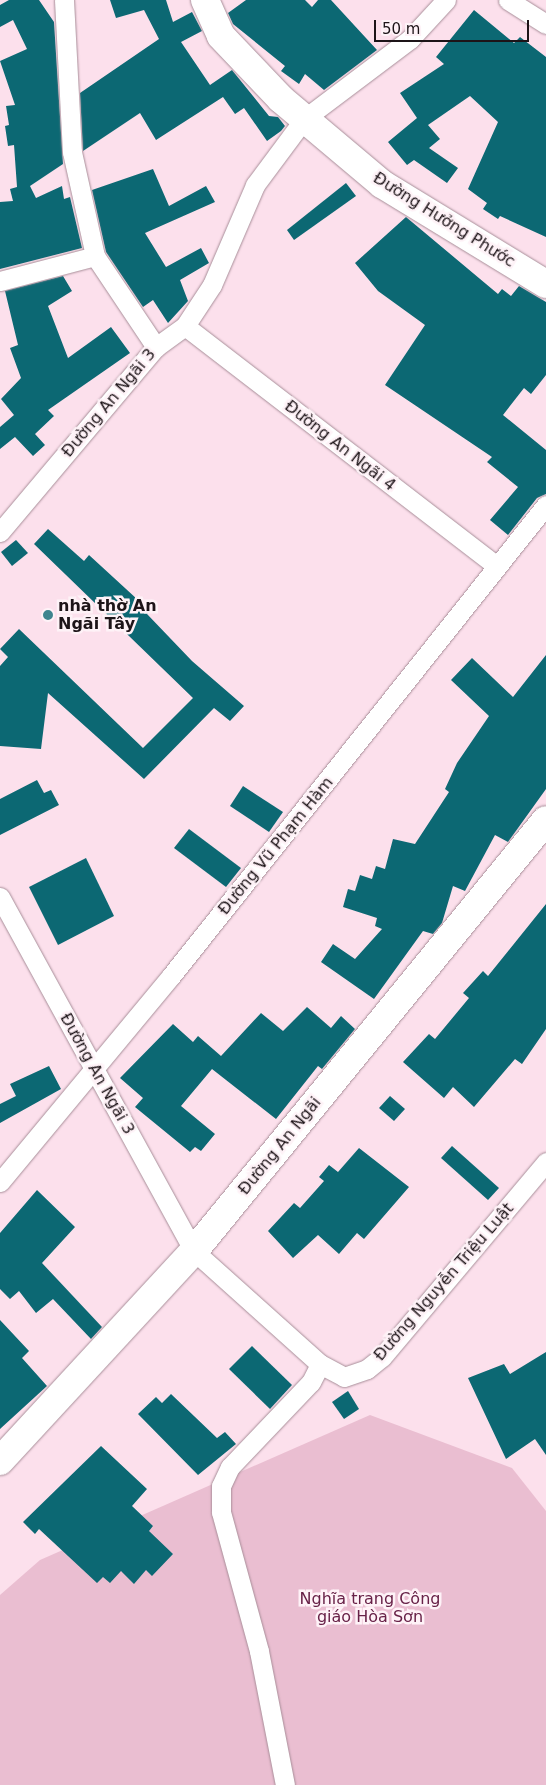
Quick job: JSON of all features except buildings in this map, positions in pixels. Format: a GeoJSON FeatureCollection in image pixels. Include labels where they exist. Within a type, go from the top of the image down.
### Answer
{"type":"FeatureCollection","features":[{"type":"Feature","properties":{"kind":"main road","name":"Đường Hưởng Phước"},"geometry":{"type":"LineString","coordinates":[[204,0],[221,36],[304,120],[382,184],[546,284]]}},
{"type":"Feature","properties":{"kind":"main road","name":"Đường An Ngãi"},"geometry":{"type":"LineString","coordinates":[[0,1460],[194,1251],[546,820]]}},
{"type":"Feature","properties":{"kind":"street"},"geometry":{"type":"LineString","coordinates":[[64,0],[72,152],[95,256],[156,347]]}},
{"type":"Feature","properties":{"kind":"street","name":"Đường An Ngãi 3"},"geometry":{"type":"LineString","coordinates":[[0,532],[156,347],[185,326],[212,285],[255,185],[304,120],[410,39],[446,0]]}},
{"type":"Feature","properties":{"kind":"street"},"geometry":{"type":"LineString","coordinates":[[508,0],[546,24]]}},
{"type":"Feature","properties":{"kind":"street"},"geometry":{"type":"LineString","coordinates":[[0,281],[95,256]]}},
{"type":"Feature","properties":{"kind":"street","name":"Đường An Ngãi 4"},"geometry":{"type":"LineString","coordinates":[[185,326],[495,565]]}},
{"type":"Feature","properties":{"kind":"street","name":"Đường Vũ Phạm Hàm"},"geometry":{"type":"LineString","coordinates":[[0,1182],[94,1070],[332,777],[495,565],[546,505]]}},
{"type":"Feature","properties":{"kind":"street","name":"Đường An Ngãi 3"},"geometry":{"type":"LineString","coordinates":[[0,897],[194,1251]]}},
{"type":"Feature","properties":{"kind":"street","name":"Đường Nguyễn Triệu Luật"},"geometry":{"type":"LineString","coordinates":[[194,1251],[320,1364],[344,1377],[367,1369],[382,1357],[546,1162]]}},
{"type":"Feature","properties":{"kind":"street"},"geometry":{"type":"LineString","coordinates":[[286,1785],[259,1651],[221,1512],[221,1486],[230,1466],[311,1382],[320,1364]]}},
{"type":"Feature","properties":{"kind":"green space","name":"Nghĩa trang Công giáo Hòa Sơn"},"geometry":{"type":"Polygon","coordinates":[[[370,1415],[512,1468],[546,1511],[546,1785],[0,1785],[0,1595],[40,1560],[370,1415]]]}},
{"type":"Feature","properties":{"kind":"place","name":"nhà thờ An Ngãi Tây"},"geometry":{"type":"Point","coordinates":[48,615]}}]}
